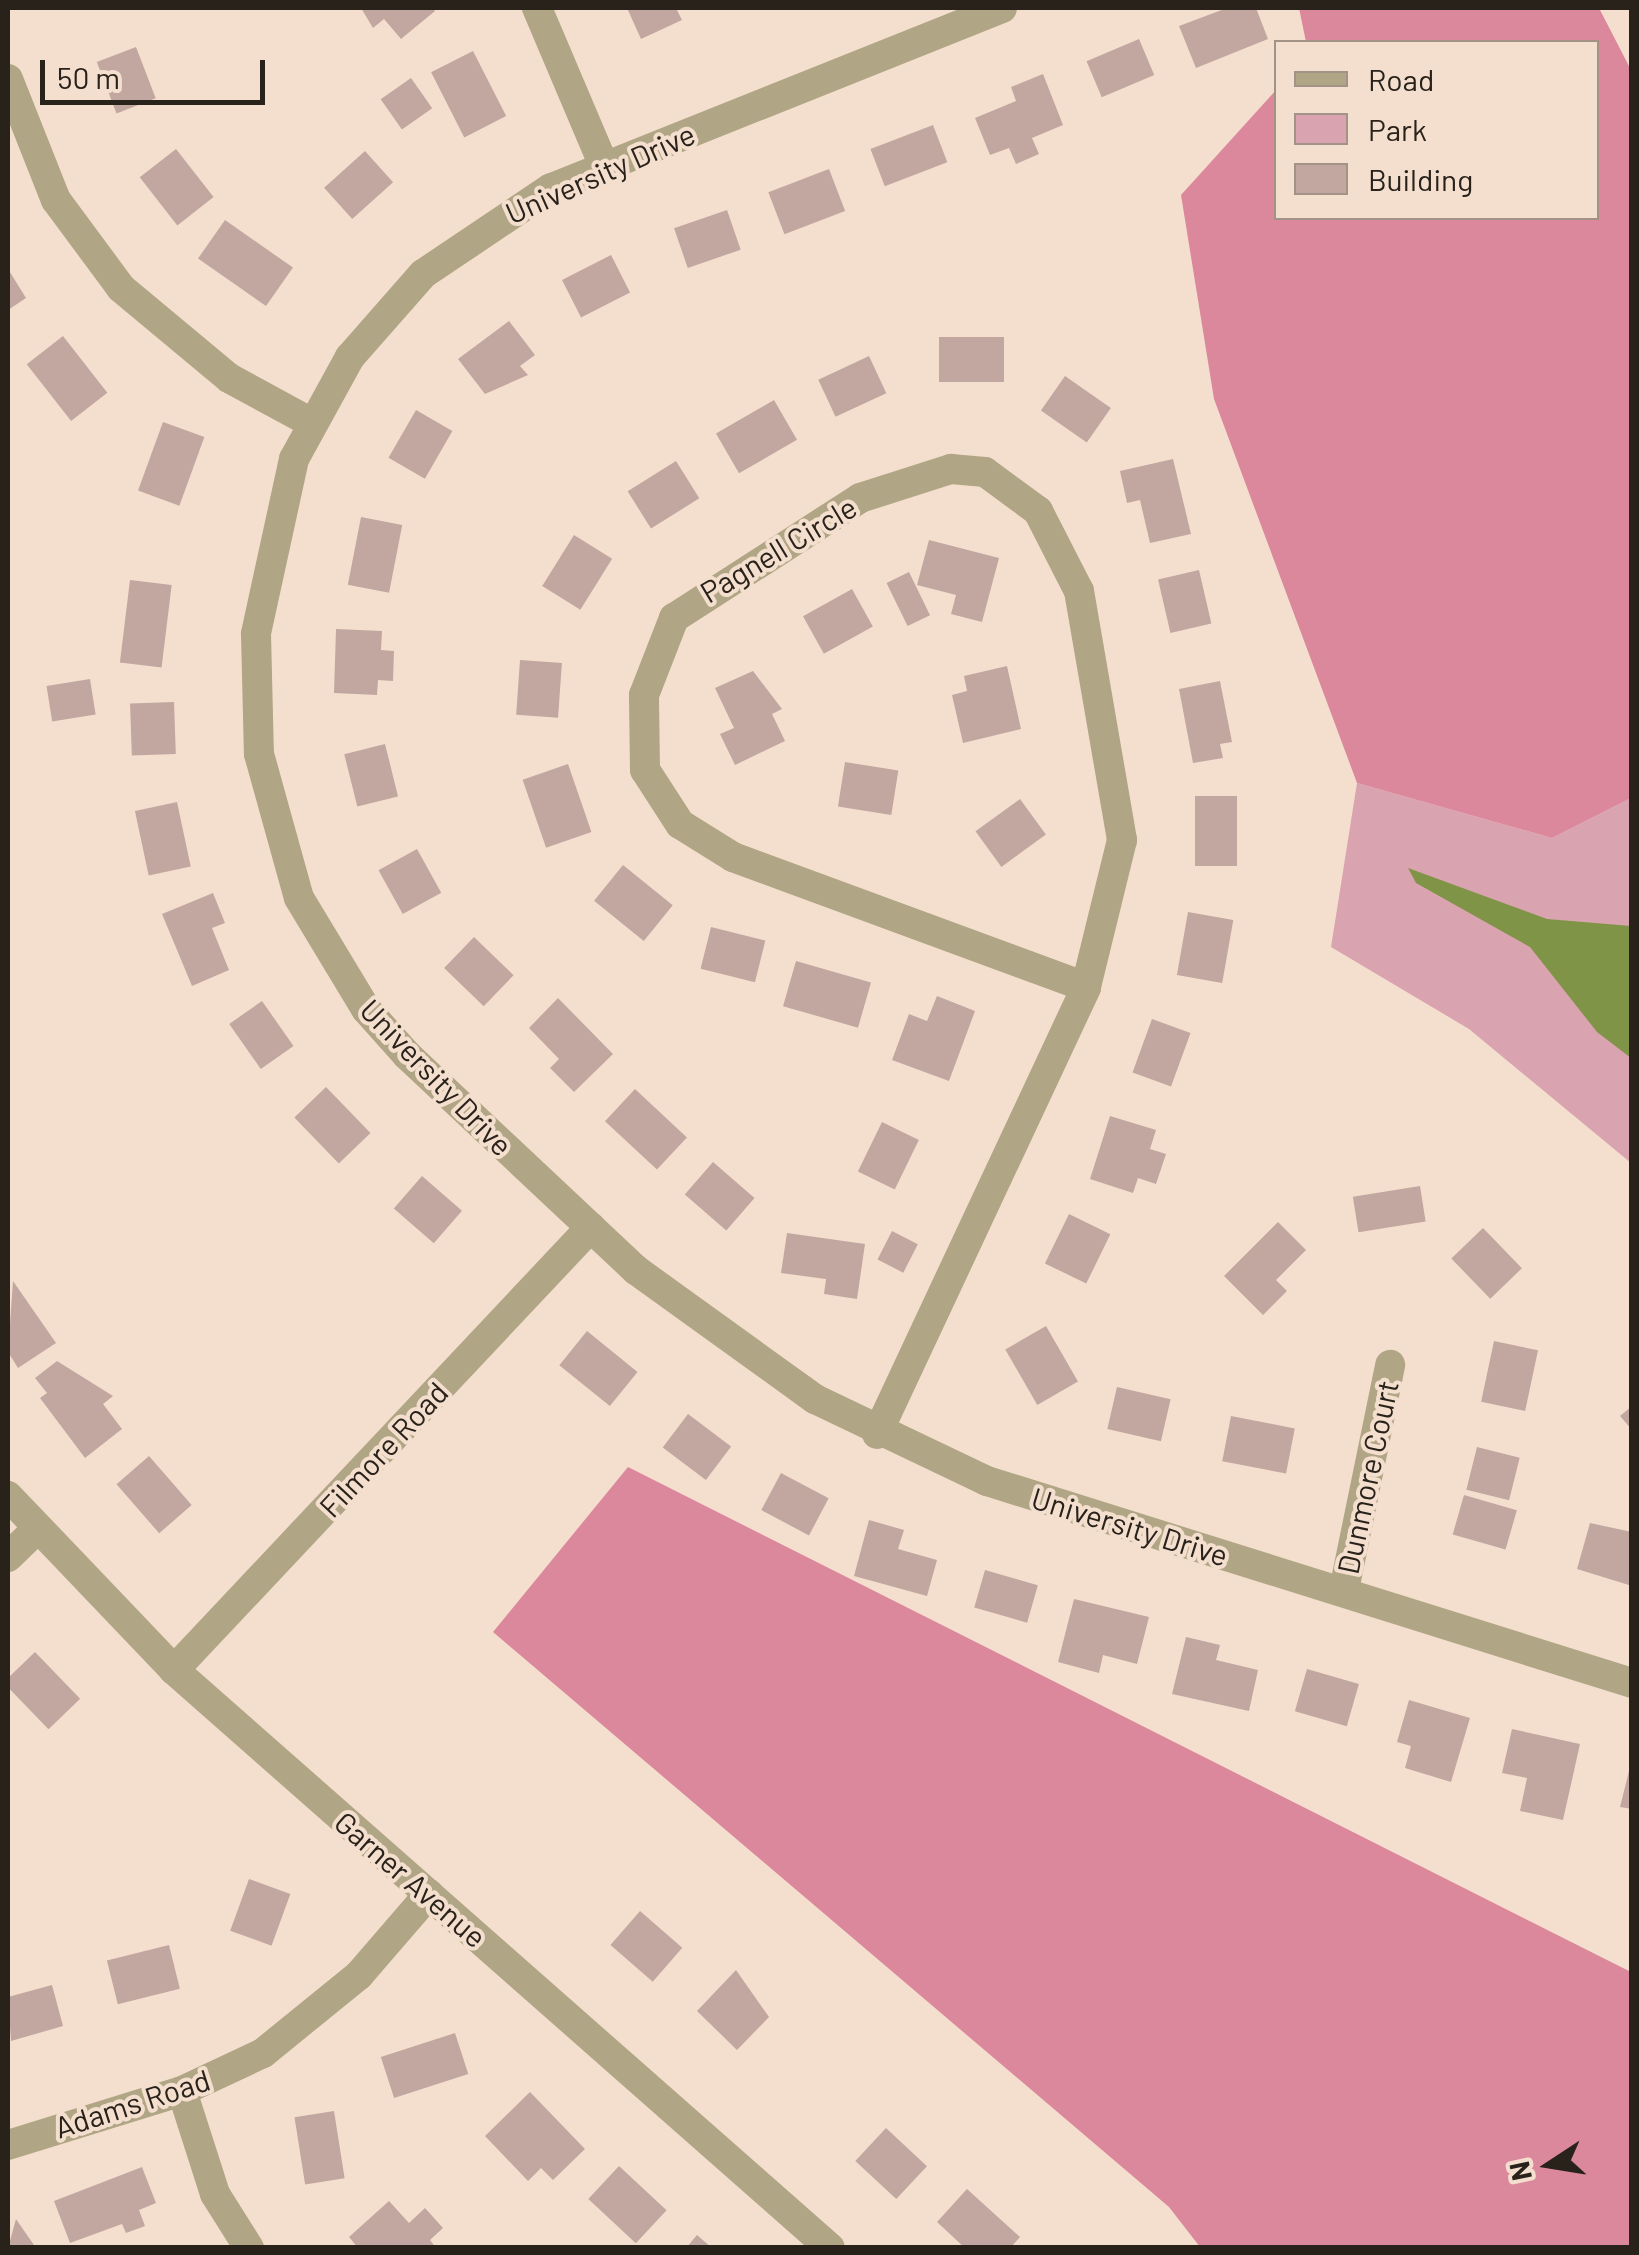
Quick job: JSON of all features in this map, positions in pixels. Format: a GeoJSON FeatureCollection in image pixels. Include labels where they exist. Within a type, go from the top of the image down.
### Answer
{"type":"FeatureCollection","features":[{"type":"Feature","properties":{"kind":"street"},"geometry":{"type":"LineString","coordinates":[[537,8],[604,166]]}},
{"type":"Feature","properties":{"kind":"street","name":"University Drive"},"geometry":{"type":"LineString","coordinates":[[1002,8],[604,166],[503,216],[423,274],[350,357],[310,422],[268,550],[253,674],[258,754],[285,860],[366,1009],[591,1227],[717,1335],[877,1434],[1083,1514],[1344,1590],[1632,1683]]}},
{"type":"Feature","properties":{"kind":"street"},"geometry":{"type":"LineString","coordinates":[[8,79],[56,200],[122,288],[229,378],[310,422]]}},
{"type":"Feature","properties":{"kind":"street","name":"Pagnell Circle"},"geometry":{"type":"LineString","coordinates":[[877,1434],[1086,988],[1116,884],[1117,790],[1079,591],[1054,532],[1021,496],[966,469],[905,480],[795,536],[674,618],[650,666],[643,748],[652,787],[680,824],[734,857],[1086,988]]}},
{"type":"Feature","properties":{"kind":"street","name":"Filmore Road"},"geometry":{"type":"LineString","coordinates":[[174,1670],[591,1227]]}},
{"type":"Feature","properties":{"kind":"street","name":"Dunmore Court"},"geometry":{"type":"LineString","coordinates":[[1344,1590],[1390,1365]]}},
{"type":"Feature","properties":{"kind":"street","name":"Garner Avenue"},"geometry":{"type":"LineString","coordinates":[[8,1496],[34,1531],[174,1670],[830,2248]]}},
{"type":"Feature","properties":{"kind":"street"},"geometry":{"type":"LineString","coordinates":[[8,1558],[34,1531]]}},
{"type":"Feature","properties":{"kind":"street","name":"Adams Road"},"geometry":{"type":"LineString","coordinates":[[8,2145],[182,2091],[295,2031],[429,1894]]}},
{"type":"Feature","properties":{"kind":"street"},"geometry":{"type":"LineString","coordinates":[[182,2091],[214,2194],[249,2248]]}},
{"type":"Feature","properties":{"kind":"green space"},"geometry":{"type":"Polygon","coordinates":[[[1357,783],[1552,838],[1631,798],[1631,1163],[1469,1029],[1331,947],[1357,783]]]}},
{"type":"Feature","properties":{"kind":"shaded area"},"geometry":{"type":"Polygon","coordinates":[[[1299,8],[1599,8],[1631,70],[1631,798],[1552,838],[1357,783],[1214,399],[1181,195],[1274,92],[1274,220],[1599,220],[1599,40],[1306,40],[1299,8]]]}},
{"type":"Feature","properties":{"kind":"shaded area"},"geometry":{"type":"Polygon","coordinates":[[[1408,868],[1547,919],[1631,926],[1631,1058],[1597,1032],[1530,947],[1416,883],[1408,868]]]}},
{"type":"Feature","properties":{"kind":"shaded area"},"geometry":{"type":"Polygon","coordinates":[[[628,1467],[1631,1972],[1631,2247],[1200,2247],[1169,2207],[493,1632],[628,1467]]]}},
{"type":"Feature","properties":{"kind":"building"},"geometry":{"type":"Polygon","coordinates":[[[361,8],[435,11],[401,39],[384,19],[373,28],[361,8]]]}},
{"type":"Feature","properties":{"kind":"building"},"geometry":{"type":"Polygon","coordinates":[[[627,8],[676,8],[682,20],[641,39],[627,8]]]}},
{"type":"Feature","properties":{"kind":"building"},"geometry":{"type":"Polygon","coordinates":[[[1227,8],[1256,8],[1268,39],[1196,68],[1179,26],[1227,8]]]}},
{"type":"Feature","properties":{"kind":"building"},"geometry":{"type":"Polygon","coordinates":[[[1139,39],[1154,75],[1102,97],[1087,61],[1139,39]]]}},
{"type":"Feature","properties":{"kind":"building"},"geometry":{"type":"Polygon","coordinates":[[[136,47],[156,98],[116,113],[97,62],[136,47]]]}},
{"type":"Feature","properties":{"kind":"building"},"geometry":{"type":"Polygon","coordinates":[[[473,51],[506,116],[464,137],[431,72],[473,51]]]}},
{"type":"Feature","properties":{"kind":"building"},"geometry":{"type":"Polygon","coordinates":[[[1043,74],[1063,125],[1032,138],[1039,154],[1016,164],[1009,148],[990,155],[975,118],[1016,101],[1011,87],[1043,74]]]}},
{"type":"Feature","properties":{"kind":"building"},"geometry":{"type":"Polygon","coordinates":[[[411,78],[432,108],[402,130],[381,99],[411,78]]]}},
{"type":"Feature","properties":{"kind":"building"},"geometry":{"type":"Polygon","coordinates":[[[933,125],[947,162],[885,186],[870,149],[933,125]]]}},
{"type":"Feature","properties":{"kind":"building"},"geometry":{"type":"Polygon","coordinates":[[[176,149],[214,197],[177,225],[140,177],[176,149]]]}},
{"type":"Feature","properties":{"kind":"building"},"geometry":{"type":"Polygon","coordinates":[[[365,151],[393,182],[352,219],[324,188],[365,151]]]}},
{"type":"Feature","properties":{"kind":"building"},"geometry":{"type":"Polygon","coordinates":[[[829,169],[845,211],[784,234],[768,192],[829,169]]]}},
{"type":"Feature","properties":{"kind":"building"},"geometry":{"type":"Polygon","coordinates":[[[727,210],[741,250],[688,268],[674,228],[727,210]]]}},
{"type":"Feature","properties":{"kind":"building"},"geometry":{"type":"Polygon","coordinates":[[[225,220],[293,268],[266,306],[198,259],[225,220]]]}},
{"type":"Feature","properties":{"kind":"building"},"geometry":{"type":"Polygon","coordinates":[[[611,255],[630,292],[581,317],[562,280],[611,255]]]}},
{"type":"Feature","properties":{"kind":"building"},"geometry":{"type":"Polygon","coordinates":[[[8,269],[26,298],[8,310],[8,269]]]}},
{"type":"Feature","properties":{"kind":"building"},"geometry":{"type":"Polygon","coordinates":[[[509,321],[535,355],[520,366],[528,375],[485,394],[458,359],[509,321]]]}},
{"type":"Feature","properties":{"kind":"building"},"geometry":{"type":"Polygon","coordinates":[[[63,336],[107,393],[71,421],[27,364],[63,336]]]}},
{"type":"Feature","properties":{"kind":"building"},"geometry":{"type":"Polygon","coordinates":[[[939,337],[1004,337],[1004,382],[939,382],[939,337]]]}},
{"type":"Feature","properties":{"kind":"building"},"geometry":{"type":"Polygon","coordinates":[[[869,356],[886,393],[836,417],[818,380],[869,356]]]}},
{"type":"Feature","properties":{"kind":"building"},"geometry":{"type":"Polygon","coordinates":[[[1065,376],[1111,408],[1087,443],[1041,410],[1065,376]]]}},
{"type":"Feature","properties":{"kind":"building"},"geometry":{"type":"Polygon","coordinates":[[[774,400],[797,440],[739,473],[716,433],[774,400]]]}},
{"type":"Feature","properties":{"kind":"building"},"geometry":{"type":"Polygon","coordinates":[[[416,410],[452,431],[425,479],[388,458],[416,410]]]}},
{"type":"Feature","properties":{"kind":"building"},"geometry":{"type":"Polygon","coordinates":[[[163,422],[204,437],[179,506],[138,491],[163,422]]]}},
{"type":"Feature","properties":{"kind":"building"},"geometry":{"type":"Polygon","coordinates":[[[1173,459],[1191,534],[1150,543],[1140,500],[1127,503],[1120,471],[1173,459]]]}},
{"type":"Feature","properties":{"kind":"building"},"geometry":{"type":"Polygon","coordinates":[[[676,461],[699,498],[651,529],[628,491],[676,461]]]}},
{"type":"Feature","properties":{"kind":"building"},"geometry":{"type":"Polygon","coordinates":[[[361,517],[402,525],[389,593],[348,585],[361,517]]]}},
{"type":"Feature","properties":{"kind":"building"},"geometry":{"type":"Polygon","coordinates":[[[574,535],[612,559],[580,610],[542,586],[574,535]]]}},
{"type":"Feature","properties":{"kind":"building"},"geometry":{"type":"Polygon","coordinates":[[[929,540],[999,558],[982,622],[951,614],[956,595],[917,585],[929,540]]]}},
{"type":"Feature","properties":{"kind":"building"},"geometry":{"type":"Polygon","coordinates":[[[1199,570],[1211,624],[1170,633],[1158,579],[1199,570]]]}},
{"type":"Feature","properties":{"kind":"building"},"geometry":{"type":"Polygon","coordinates":[[[909,572],[930,615],[908,626],[887,583],[909,572]]]}},
{"type":"Feature","properties":{"kind":"building"},"geometry":{"type":"Polygon","coordinates":[[[130,580],[172,585],[162,667],[120,662],[130,580]]]}},
{"type":"Feature","properties":{"kind":"building"},"geometry":{"type":"Polygon","coordinates":[[[852,589],[873,627],[824,654],[803,616],[852,589]]]}},
{"type":"Feature","properties":{"kind":"building"},"geometry":{"type":"Polygon","coordinates":[[[336,629],[382,631],[381,650],[394,651],[393,681],[378,680],[377,695],[334,693],[336,629]]]}},
{"type":"Feature","properties":{"kind":"building"},"geometry":{"type":"Polygon","coordinates":[[[520,660],[562,663],[558,718],[516,715],[520,660]]]}},
{"type":"Feature","properties":{"kind":"building"},"geometry":{"type":"Polygon","coordinates":[[[1007,666],[1021,729],[963,743],[952,695],[967,691],[964,676],[1007,666]]]}},
{"type":"Feature","properties":{"kind":"building"},"geometry":{"type":"Polygon","coordinates":[[[753,671],[782,709],[772,714],[785,741],[735,765],[720,734],[734,728],[715,688],[753,671]]]}},
{"type":"Feature","properties":{"kind":"building"},"geometry":{"type":"Polygon","coordinates":[[[90,679],[96,715],[52,721],[47,686],[90,679]]]}},
{"type":"Feature","properties":{"kind":"building"},"geometry":{"type":"Polygon","coordinates":[[[1220,681],[1232,742],[1220,744],[1223,758],[1193,763],[1179,689],[1220,681]]]}},
{"type":"Feature","properties":{"kind":"building"},"geometry":{"type":"Polygon","coordinates":[[[174,702],[176,754],[132,756],[130,704],[174,702]]]}},
{"type":"Feature","properties":{"kind":"building"},"geometry":{"type":"Polygon","coordinates":[[[385,744],[398,796],[357,807],[344,754],[385,744]]]}},
{"type":"Feature","properties":{"kind":"building"},"geometry":{"type":"Polygon","coordinates":[[[845,762],[898,770],[891,815],[838,806],[845,762]]]}},
{"type":"Feature","properties":{"kind":"building"},"geometry":{"type":"Polygon","coordinates":[[[568,764],[591,832],[546,848],[523,780],[568,764]]]}},
{"type":"Feature","properties":{"kind":"building"},"geometry":{"type":"Polygon","coordinates":[[[1195,796],[1237,796],[1237,866],[1195,866],[1195,796]]]}},
{"type":"Feature","properties":{"kind":"building"},"geometry":{"type":"Polygon","coordinates":[[[1020,799],[1046,835],[1001,867],[976,831],[1020,799]]]}},
{"type":"Feature","properties":{"kind":"building"},"geometry":{"type":"Polygon","coordinates":[[[177,802],[191,867],[149,875],[135,811],[177,802]]]}},
{"type":"Feature","properties":{"kind":"building"},"geometry":{"type":"Polygon","coordinates":[[[417,849],[441,893],[403,914],[379,870],[417,849]]]}},
{"type":"Feature","properties":{"kind":"building"},"geometry":{"type":"Polygon","coordinates":[[[623,865],[673,905],[644,941],[594,901],[623,865]]]}},
{"type":"Feature","properties":{"kind":"building"},"geometry":{"type":"Polygon","coordinates":[[[213,893],[225,923],[212,928],[229,970],[192,986],[162,914],[213,893]]]}},
{"type":"Feature","properties":{"kind":"building"},"geometry":{"type":"Polygon","coordinates":[[[1188,912],[1233,920],[1222,983],[1177,975],[1188,912]]]}},
{"type":"Feature","properties":{"kind":"building"},"geometry":{"type":"Polygon","coordinates":[[[711,927],[765,941],[755,982],[701,969],[711,927]]]}},
{"type":"Feature","properties":{"kind":"building"},"geometry":{"type":"Polygon","coordinates":[[[474,937],[514,975],[484,1006],[444,968],[474,937]]]}},
{"type":"Feature","properties":{"kind":"building"},"geometry":{"type":"Polygon","coordinates":[[[796,961],[871,982],[858,1028],[783,1006],[796,961]]]}},
{"type":"Feature","properties":{"kind":"building"},"geometry":{"type":"Polygon","coordinates":[[[937,996],[975,1011],[949,1081],[892,1060],[909,1014],[927,1021],[937,996]]]}},
{"type":"Feature","properties":{"kind":"building"},"geometry":{"type":"Polygon","coordinates":[[[558,998],[613,1054],[574,1092],[550,1068],[559,1059],[529,1028],[558,998]]]}},
{"type":"Feature","properties":{"kind":"building"},"geometry":{"type":"Polygon","coordinates":[[[262,1001],[294,1046],[261,1069],[229,1024],[262,1001]]]}},
{"type":"Feature","properties":{"kind":"building"},"geometry":{"type":"Polygon","coordinates":[[[1152,1019],[1191,1033],[1171,1087],[1133,1073],[1152,1019]]]}},
{"type":"Feature","properties":{"kind":"building"},"geometry":{"type":"Polygon","coordinates":[[[326,1087],[370,1133],[339,1164],[294,1118],[326,1087]]]}},
{"type":"Feature","properties":{"kind":"building"},"geometry":{"type":"Polygon","coordinates":[[[635,1089],[687,1137],[657,1170],[605,1121],[635,1089]]]}},
{"type":"Feature","properties":{"kind":"building"},"geometry":{"type":"Polygon","coordinates":[[[1110,1116],[1156,1130],[1150,1149],[1166,1154],[1156,1184],[1138,1178],[1133,1193],[1090,1179],[1110,1116]]]}},
{"type":"Feature","properties":{"kind":"building"},"geometry":{"type":"Polygon","coordinates":[[[882,1122],[919,1140],[895,1189],[858,1171],[882,1122]]]}},
{"type":"Feature","properties":{"kind":"building"},"geometry":{"type":"Polygon","coordinates":[[[713,1162],[755,1198],[726,1231],[685,1194],[713,1162]]]}},
{"type":"Feature","properties":{"kind":"building"},"geometry":{"type":"Polygon","coordinates":[[[422,1176],[462,1211],[434,1243],[394,1208],[422,1176]]]}},
{"type":"Feature","properties":{"kind":"building"},"geometry":{"type":"Polygon","coordinates":[[[1420,1186],[1426,1222],[1358,1232],[1353,1197],[1420,1186]]]}},
{"type":"Feature","properties":{"kind":"building"},"geometry":{"type":"Polygon","coordinates":[[[1069,1214],[1110,1234],[1086,1284],[1045,1263],[1069,1214]]]}},
{"type":"Feature","properties":{"kind":"building"},"geometry":{"type":"Polygon","coordinates":[[[1278,1222],[1306,1250],[1276,1280],[1287,1291],[1263,1315],[1224,1276],[1278,1222]]]}},
{"type":"Feature","properties":{"kind":"building"},"geometry":{"type":"Polygon","coordinates":[[[1483,1228],[1522,1268],[1490,1299],[1451,1259],[1483,1228]]]}},
{"type":"Feature","properties":{"kind":"building"},"geometry":{"type":"Polygon","coordinates":[[[892,1231],[918,1244],[903,1273],[877,1260],[892,1231]]]}},
{"type":"Feature","properties":{"kind":"building"},"geometry":{"type":"Polygon","coordinates":[[[787,1233],[865,1244],[857,1299],[824,1294],[826,1279],[781,1273],[787,1233]]]}},
{"type":"Feature","properties":{"kind":"building"},"geometry":{"type":"Polygon","coordinates":[[[13,1281],[56,1343],[18,1368],[8,1352],[13,1281]]]}},
{"type":"Feature","properties":{"kind":"building"},"geometry":{"type":"Polygon","coordinates":[[[1046,1326],[1078,1381],[1037,1405],[1005,1350],[1046,1326]]]}},
{"type":"Feature","properties":{"kind":"building"},"geometry":{"type":"Polygon","coordinates":[[[587,1331],[638,1372],[610,1406],[559,1365],[587,1331]]]}},
{"type":"Feature","properties":{"kind":"building"},"geometry":{"type":"Polygon","coordinates":[[[1494,1341],[1538,1350],[1525,1411],[1481,1402],[1494,1341]]]}},
{"type":"Feature","properties":{"kind":"building"},"geometry":{"type":"Polygon","coordinates":[[[57,1361],[113,1396],[103,1404],[122,1429],[85,1458],[40,1398],[47,1393],[35,1378],[57,1361]]]}},
{"type":"Feature","properties":{"kind":"building"},"geometry":{"type":"Polygon","coordinates":[[[1117,1387],[1171,1399],[1161,1441],[1107,1429],[1117,1387]]]}},
{"type":"Feature","properties":{"kind":"building"},"geometry":{"type":"Polygon","coordinates":[[[1632,1406],[1632,1430],[1620,1416],[1632,1406]]]}},
{"type":"Feature","properties":{"kind":"building"},"geometry":{"type":"Polygon","coordinates":[[[688,1414],[731,1446],[706,1480],[663,1448],[688,1414]]]}},
{"type":"Feature","properties":{"kind":"building"},"geometry":{"type":"Polygon","coordinates":[[[1231,1416],[1295,1428],[1286,1474],[1222,1461],[1231,1416]]]}},
{"type":"Feature","properties":{"kind":"building"},"geometry":{"type":"Polygon","coordinates":[[[1477,1447],[1520,1458],[1509,1500],[1466,1490],[1477,1447]]]}},
{"type":"Feature","properties":{"kind":"building"},"geometry":{"type":"Polygon","coordinates":[[[149,1456],[192,1505],[159,1533],[117,1484],[149,1456]]]}},
{"type":"Feature","properties":{"kind":"building"},"geometry":{"type":"Polygon","coordinates":[[[781,1473],[829,1498],[809,1535],[761,1510],[781,1473]]]}},
{"type":"Feature","properties":{"kind":"building"},"geometry":{"type":"Polygon","coordinates":[[[1464,1495],[1517,1510],[1506,1550],[1453,1534],[1464,1495]]]}},
{"type":"Feature","properties":{"kind":"building"},"geometry":{"type":"Polygon","coordinates":[[[869,1520],[904,1530],[898,1549],[937,1560],[927,1596],[854,1576],[869,1520]]]}},
{"type":"Feature","properties":{"kind":"building"},"geometry":{"type":"Polygon","coordinates":[[[1590,1523],[1632,1532],[1632,1586],[1577,1569],[1590,1523]]]}},
{"type":"Feature","properties":{"kind":"building"},"geometry":{"type":"Polygon","coordinates":[[[985,1570],[1038,1585],[1027,1623],[974,1607],[985,1570]]]}},
{"type":"Feature","properties":{"kind":"building"},"geometry":{"type":"Polygon","coordinates":[[[1074,1599],[1149,1617],[1137,1664],[1103,1655],[1099,1673],[1058,1662],[1074,1599]]]}},
{"type":"Feature","properties":{"kind":"building"},"geometry":{"type":"Polygon","coordinates":[[[1186,1637],[1220,1645],[1216,1660],[1258,1670],[1249,1711],[1172,1694],[1186,1637]]]}},
{"type":"Feature","properties":{"kind":"building"},"geometry":{"type":"Polygon","coordinates":[[[35,1652],[80,1699],[49,1729],[8,1687],[8,1678],[35,1652]]]}},
{"type":"Feature","properties":{"kind":"building"},"geometry":{"type":"Polygon","coordinates":[[[1307,1669],[1359,1684],[1347,1726],[1295,1711],[1307,1669]]]}},
{"type":"Feature","properties":{"kind":"building"},"geometry":{"type":"Polygon","coordinates":[[[1409,1700],[1470,1718],[1451,1782],[1405,1768],[1411,1746],[1397,1742],[1409,1700]]]}},
{"type":"Feature","properties":{"kind":"building"},"geometry":{"type":"Polygon","coordinates":[[[1512,1729],[1580,1744],[1563,1820],[1520,1811],[1527,1778],[1502,1773],[1512,1729]]]}},
{"type":"Feature","properties":{"kind":"building"},"geometry":{"type":"Polygon","coordinates":[[[1632,1759],[1632,1809],[1620,1807],[1632,1759]]]}},
{"type":"Feature","properties":{"kind":"building"},"geometry":{"type":"Polygon","coordinates":[[[249,1879],[290,1894],[272,1946],[230,1931],[249,1879]]]}},
{"type":"Feature","properties":{"kind":"building"},"geometry":{"type":"Polygon","coordinates":[[[640,1911],[682,1948],[653,1982],[610,1945],[640,1911]]]}},
{"type":"Feature","properties":{"kind":"building"},"geometry":{"type":"Polygon","coordinates":[[[169,1945],[180,1989],[118,2004],[107,1960],[169,1945]]]}},
{"type":"Feature","properties":{"kind":"building"},"geometry":{"type":"Polygon","coordinates":[[[736,1970],[769,2017],[737,2050],[697,2011],[736,1970]]]}},
{"type":"Feature","properties":{"kind":"building"},"geometry":{"type":"Polygon","coordinates":[[[52,1985],[63,2026],[11,2041],[8,1997],[52,1985]]]}},
{"type":"Feature","properties":{"kind":"building"},"geometry":{"type":"Polygon","coordinates":[[[455,2033],[468,2074],[394,2098],[381,2057],[455,2033]]]}},
{"type":"Feature","properties":{"kind":"building"},"geometry":{"type":"Polygon","coordinates":[[[530,2092],[585,2149],[553,2180],[541,2168],[528,2181],[485,2136],[530,2092]]]}},
{"type":"Feature","properties":{"kind":"building"},"geometry":{"type":"Polygon","coordinates":[[[334,2111],[345,2178],[305,2184],[294,2117],[334,2111]]]}},
{"type":"Feature","properties":{"kind":"building"},"geometry":{"type":"Polygon","coordinates":[[[886,2128],[927,2166],[896,2199],[855,2161],[886,2128]]]}},
{"type":"Feature","properties":{"kind":"building"},"geometry":{"type":"Polygon","coordinates":[[[619,2166],[667,2210],[636,2243],[588,2199],[619,2166]]]}},
{"type":"Feature","properties":{"kind":"building"},"geometry":{"type":"Polygon","coordinates":[[[142,2167],[156,2203],[139,2210],[145,2226],[126,2233],[122,2224],[70,2243],[54,2201],[142,2167]]]}},
{"type":"Feature","properties":{"kind":"building"},"geometry":{"type":"Polygon","coordinates":[[[967,2189],[1020,2237],[1010,2248],[965,2248],[937,2222],[967,2189]]]}},
{"type":"Feature","properties":{"kind":"building"},"geometry":{"type":"Polygon","coordinates":[[[389,2201],[409,2223],[425,2208],[443,2228],[430,2240],[436,2248],[358,2248],[349,2237],[389,2201]]]}},
{"type":"Feature","properties":{"kind":"building"},"geometry":{"type":"Polygon","coordinates":[[[16,2219],[36,2248],[8,2248],[16,2219]]]}},
{"type":"Feature","properties":{"kind":"building"},"geometry":{"type":"Polygon","coordinates":[[[697,2235],[712,2248],[686,2248],[697,2235]]]}}]}
